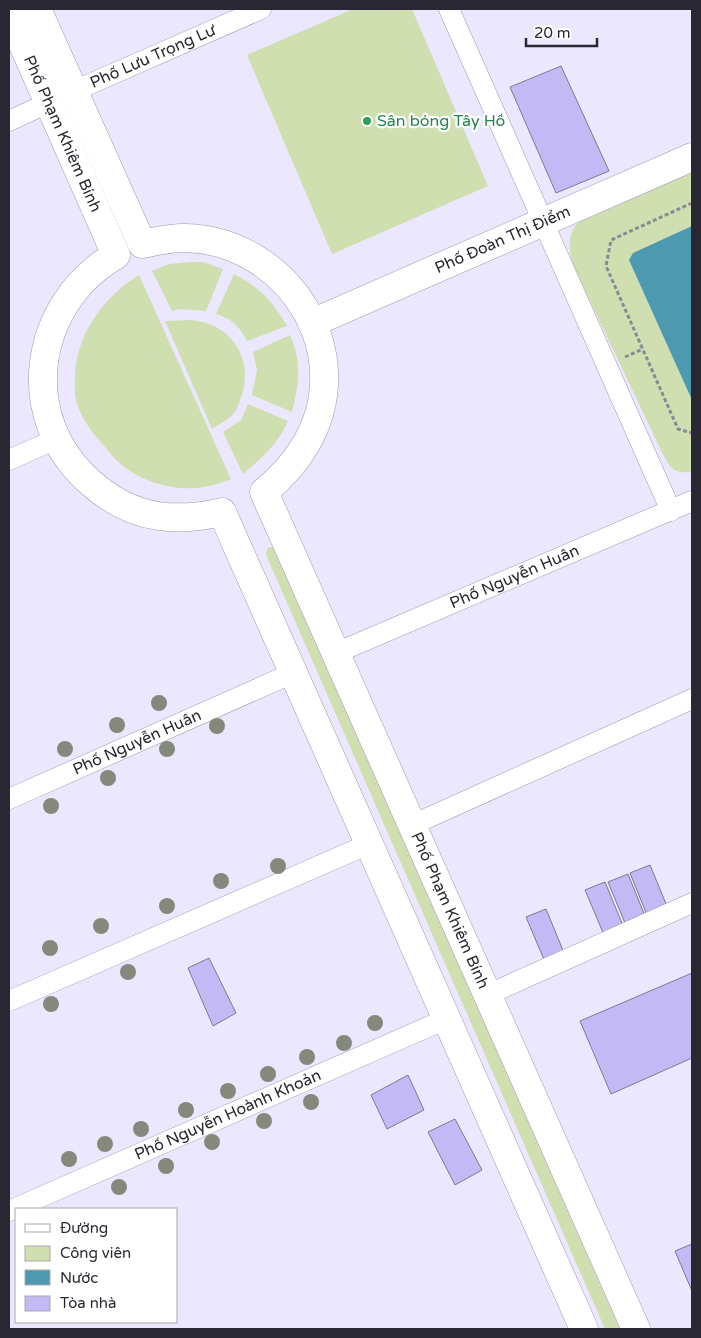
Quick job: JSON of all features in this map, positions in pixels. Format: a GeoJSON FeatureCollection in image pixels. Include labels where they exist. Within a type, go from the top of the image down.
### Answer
{"type":"FeatureCollection","features":[{"type":"Feature","properties":{"kind":"street","name":"Phố Phạm Khiêm Bính"},"geometry":{"type":"LineString","coordinates":[[37,9],[142,244],[164,239],[208,240],[229,245],[249,254],[268,266],[284,280],[298,297],[312,323],[318,337],[324,380],[316,423],[307,443],[295,462],[281,478],[264,492],[636,1329]]}},
{"type":"Feature","properties":{"kind":"street","name":"Phố Lưu Trọng Lư"},"geometry":{"type":"LineString","coordinates":[[74,92],[260,9]]}},
{"type":"Feature","properties":{"kind":"street"},"geometry":{"type":"LineString","coordinates":[[449,9],[670,511]]}},
{"type":"Feature","properties":{"kind":"street","name":"Phố Phạm Khiêm Bính"},"geometry":{"type":"LineString","coordinates":[[9,13],[116,255],[90,274],[76,288],[64,304],[48,341],[44,361],[44,401],[56,440]]}},
{"type":"Feature","properties":{"kind":"street"},"geometry":{"type":"LineString","coordinates":[[9,121],[48,103]]}},
{"type":"Feature","properties":{"kind":"street","name":"Phố Đoàn Thị Điểm"},"geometry":{"type":"LineString","coordinates":[[312,323],[692,157]]}},
{"type":"Feature","properties":{"kind":"street"},"geometry":{"type":"LineString","coordinates":[[9,460],[56,440],[81,475],[98,489],[123,504],[157,516],[179,518],[201,517],[222,512],[584,1329]]}},
{"type":"Feature","properties":{"kind":"street","name":"Phố Nguyễn Huân"},"geometry":{"type":"LineString","coordinates":[[336,653],[692,501]]}},
{"type":"Feature","properties":{"kind":"street","name":"Phố Nguyễn Huân"},"geometry":{"type":"LineString","coordinates":[[9,799],[293,673]]}},
{"type":"Feature","properties":{"kind":"street"},"geometry":{"type":"LineString","coordinates":[[412,825],[692,699]]}},
{"type":"Feature","properties":{"kind":"street"},"geometry":{"type":"LineString","coordinates":[[9,1001],[369,844]]}},
{"type":"Feature","properties":{"kind":"street"},"geometry":{"type":"LineString","coordinates":[[487,995],[692,903]]}},
{"type":"Feature","properties":{"kind":"street","name":"Phố Nguyễn Hoành Khoản"},"geometry":{"type":"LineString","coordinates":[[16,1208],[446,1019]]}},
{"type":"Feature","properties":{"kind":"path"},"geometry":{"type":"LineString","coordinates":[[692,203],[611,240],[606,266],[678,429],[692,433]]}},
{"type":"Feature","properties":{"kind":"path"},"geometry":{"type":"LineString","coordinates":[[625,357],[643,349]]}},
{"type":"Feature","properties":{"kind":"green space","name":"Sân bóng Tây Hồ"},"geometry":{"type":"Polygon","coordinates":[[[353,9],[412,9],[488,186],[332,254],[247,55],[353,9]]]}},
{"type":"Feature","properties":{"kind":"green space"},"geometry":{"type":"Polygon","coordinates":[[[692,169],[692,471],[680,472],[671,467],[662,452],[572,263],[570,238],[574,228],[583,217],[692,169]]]}},
{"type":"Feature","properties":{"kind":"green space"},"geometry":{"type":"Polygon","coordinates":[[[203,262],[223,269],[206,311],[180,309],[172,311],[152,271],[169,264],[203,262]]]}},
{"type":"Feature","properties":{"kind":"green space"},"geometry":{"type":"Polygon","coordinates":[[[234,274],[259,290],[276,309],[287,326],[247,341],[234,324],[216,314],[234,274]]]}},
{"type":"Feature","properties":{"kind":"green space"},"geometry":{"type":"Polygon","coordinates":[[[139,275],[231,479],[212,486],[198,488],[175,487],[152,482],[131,472],[112,456],[92,431],[79,410],[75,396],[75,373],[81,343],[95,316],[105,304],[115,293],[139,275]]]}},
{"type":"Feature","properties":{"kind":"green space"},"geometry":{"type":"Polygon","coordinates":[[[191,320],[217,328],[227,335],[236,344],[245,368],[245,381],[237,409],[229,418],[212,429],[165,321],[191,320]]]}},
{"type":"Feature","properties":{"kind":"green space"},"geometry":{"type":"Polygon","coordinates":[[[290,335],[298,364],[292,412],[252,395],[257,370],[253,352],[290,335]]]}},
{"type":"Feature","properties":{"kind":"green space"},"geometry":{"type":"Polygon","coordinates":[[[248,404],[288,421],[274,444],[243,474],[223,432],[241,420],[248,404]]]}},
{"type":"Feature","properties":{"kind":"green space"},"geometry":{"type":"Polygon","coordinates":[[[272,547],[276,550],[281,561],[620,1329],[605,1329],[267,557],[266,552],[268,548],[272,547]]]}},
{"type":"Feature","properties":{"kind":"water"},"geometry":{"type":"Polygon","coordinates":[[[692,226],[692,400],[629,260],[633,253],[692,226]]]}},
{"type":"Feature","properties":{"kind":"building"},"geometry":{"type":"Polygon","coordinates":[[[561,66],[609,171],[556,193],[510,87],[561,66]]]}},
{"type":"Feature","properties":{"kind":"building"},"geometry":{"type":"Polygon","coordinates":[[[650,865],[671,916],[651,925],[630,873],[650,865]]]}},
{"type":"Feature","properties":{"kind":"building"},"geometry":{"type":"Polygon","coordinates":[[[628,874],[649,926],[630,935],[608,882],[628,874]]]}},
{"type":"Feature","properties":{"kind":"building"},"geometry":{"type":"Polygon","coordinates":[[[605,882],[626,933],[607,942],[585,890],[605,882]]]}},
{"type":"Feature","properties":{"kind":"building"},"geometry":{"type":"Polygon","coordinates":[[[546,909],[567,960],[548,969],[526,917],[546,909]]]}},
{"type":"Feature","properties":{"kind":"building"},"geometry":{"type":"Polygon","coordinates":[[[209,958],[236,1013],[213,1026],[188,968],[209,958]]]}},
{"type":"Feature","properties":{"kind":"building"},"geometry":{"type":"Polygon","coordinates":[[[692,973],[692,1058],[611,1094],[580,1021],[692,973]]]}},
{"type":"Feature","properties":{"kind":"building"},"geometry":{"type":"Polygon","coordinates":[[[408,1075],[424,1110],[387,1129],[371,1095],[408,1075]]]}},
{"type":"Feature","properties":{"kind":"building"},"geometry":{"type":"Polygon","coordinates":[[[455,1119],[482,1170],[455,1185],[428,1132],[455,1119]]]}},
{"type":"Feature","properties":{"kind":"building"},"geometry":{"type":"Polygon","coordinates":[[[692,1244],[692,1291],[675,1251],[692,1244]]]}},
{"type":"Feature","properties":{"kind":"place","name":"Sân bóng Tây Hồ"},"geometry":{"type":"Point","coordinates":[367,121]}}]}
